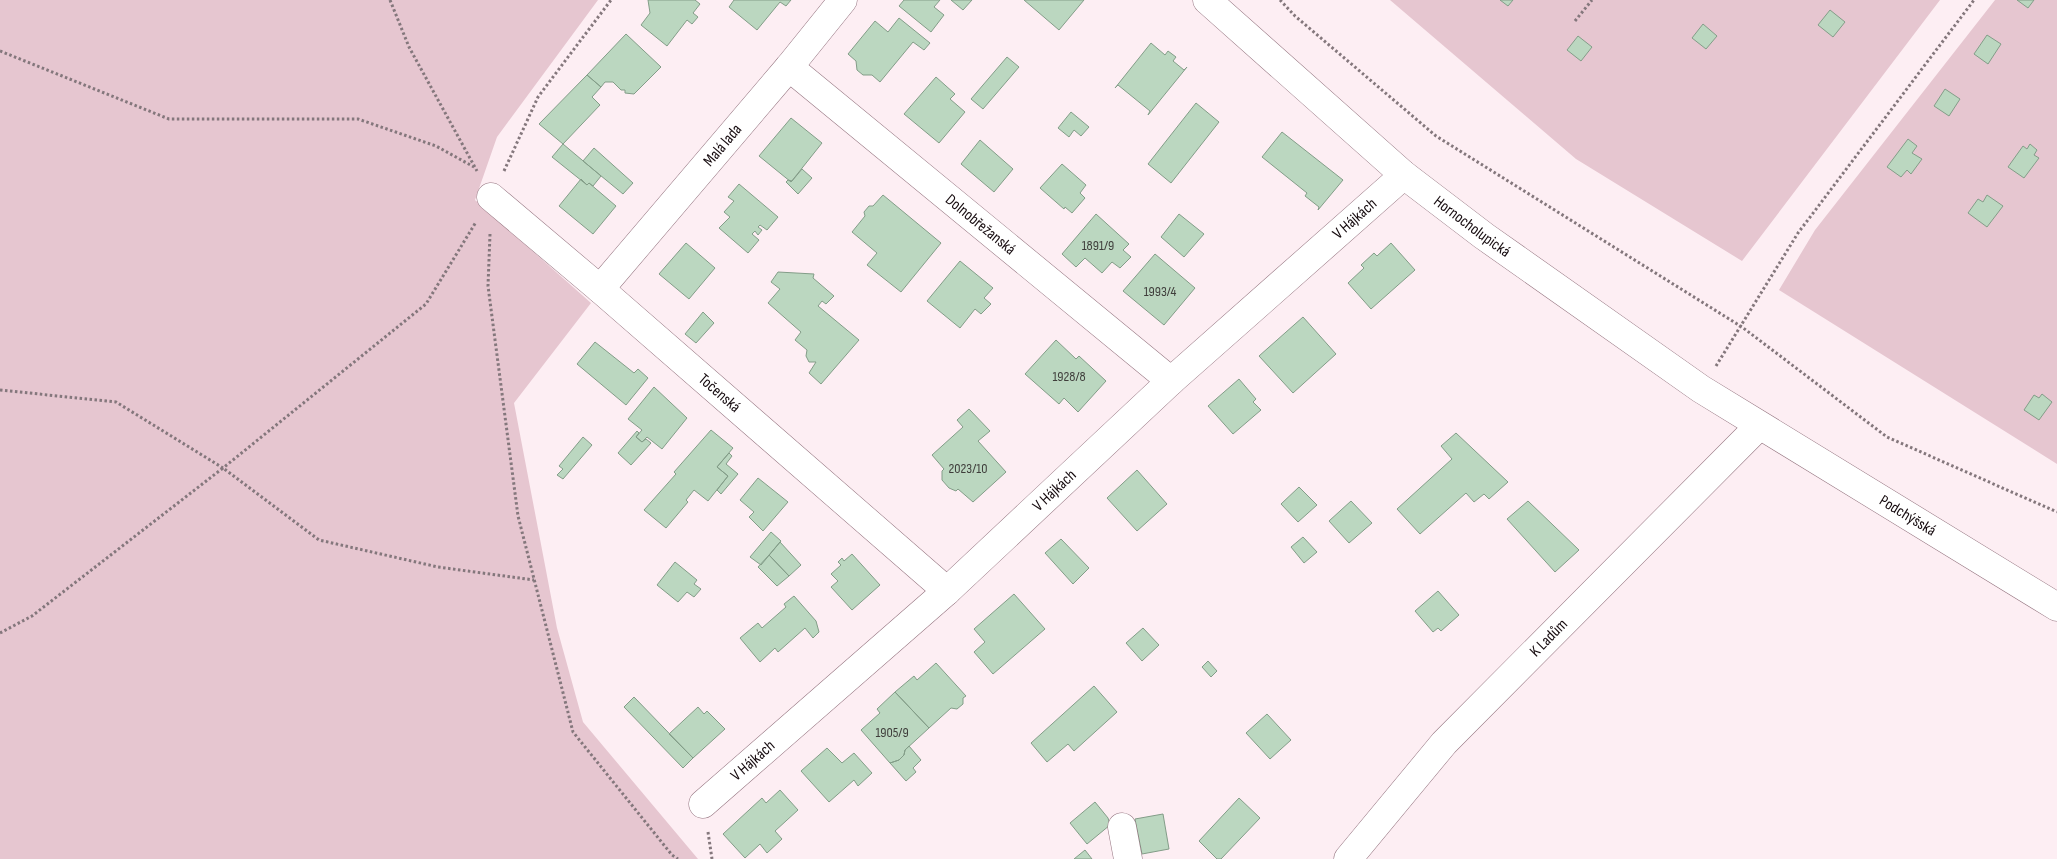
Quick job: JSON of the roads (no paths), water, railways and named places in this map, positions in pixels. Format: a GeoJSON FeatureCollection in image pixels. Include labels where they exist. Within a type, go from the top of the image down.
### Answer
{"type":"FeatureCollection","features":[{"type":"Feature","properties":{"kind":"street","name":"Malá lada"},"geometry":{"type":"LineString","coordinates":[[600,289],[789,67],[843,0]]}},
{"type":"Feature","properties":{"kind":"street","name":"Hornocholupická"},"geometry":{"type":"LineString","coordinates":[[1207,0],[1404,175],[1484,236],[1701,389],[1759,426]]}},
{"type":"Feature","properties":{"kind":"street","name":"Dolnobřežanská"},"geometry":{"type":"LineString","coordinates":[[789,67],[1171,381]]}},
{"type":"Feature","properties":{"kind":"street","name":"V Hájkách"},"geometry":{"type":"LineString","coordinates":[[703,804],[946,591],[1171,381],[1404,175]]}},
{"type":"Feature","properties":{"kind":"street","name":"Točenská"},"geometry":{"type":"LineString","coordinates":[[491,197],[600,289],[946,591]]}},
{"type":"Feature","properties":{"kind":"street","name":"Podchýšská"},"geometry":{"type":"LineString","coordinates":[[1759,426],[2057,607]]}},
{"type":"Feature","properties":{"kind":"street","name":"K Ladům"},"geometry":{"type":"LineString","coordinates":[[1348,859],[1444,743],[1759,426]]}},
{"type":"Feature","properties":{"kind":"street"},"geometry":{"type":"LineString","coordinates":[[1122,826],[1128,859]]}}]}
